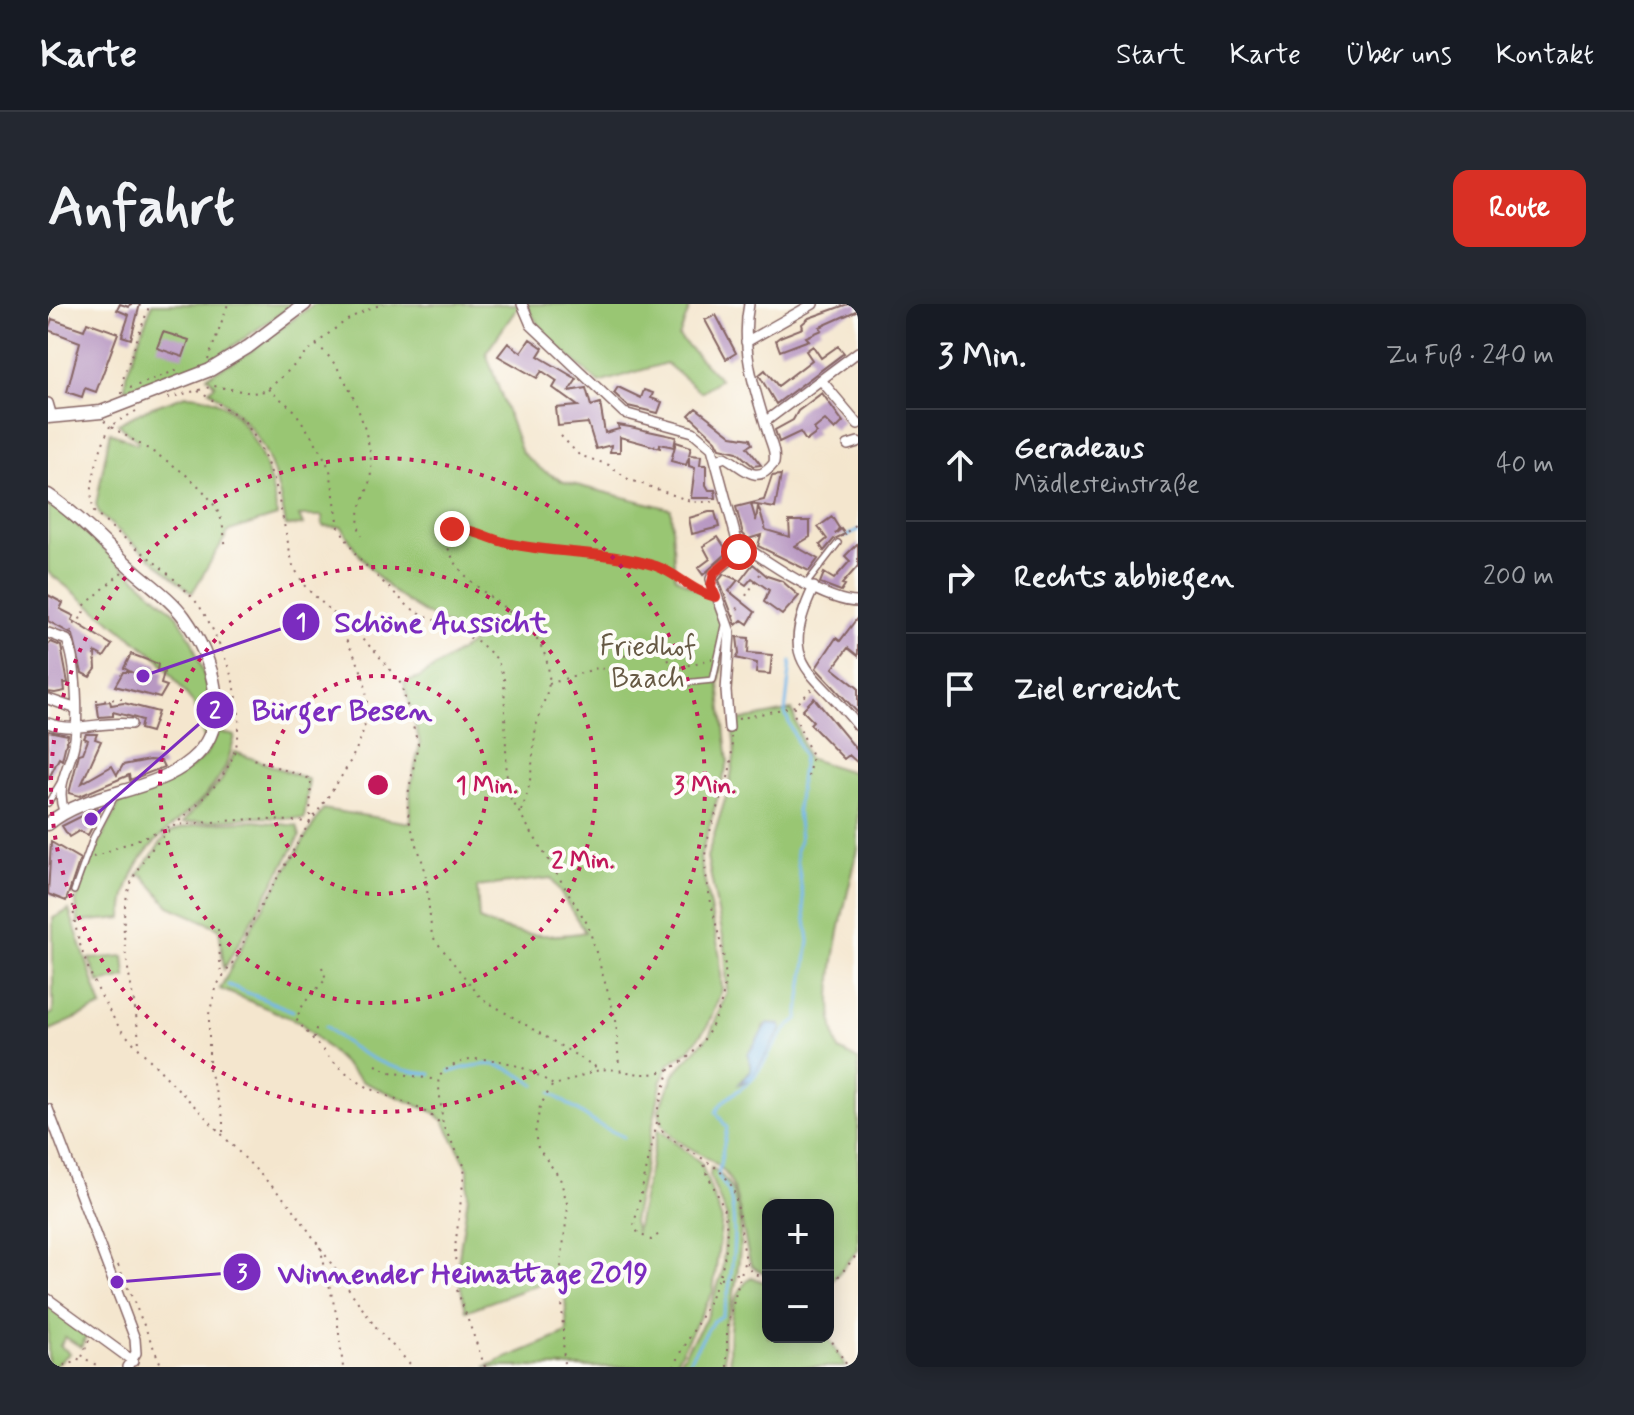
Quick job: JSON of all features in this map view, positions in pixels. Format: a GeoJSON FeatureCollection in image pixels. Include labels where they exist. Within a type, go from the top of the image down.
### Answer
{"type":"FeatureCollection","features":[{"type":"Feature","properties":{"kind":"street"},"geometry":{"type":"LineString","coordinates":[[48,403],[50,417],[101,412],[227,361],[305,304]]}},
{"type":"Feature","properties":{"kind":"street"},"geometry":{"type":"LineString","coordinates":[[522,304],[531,325],[624,413],[693,432],[712,448],[733,536],[810,585],[837,599],[858,602]]}},
{"type":"Feature","properties":{"kind":"street"},"geometry":{"type":"LineString","coordinates":[[717,460],[725,457],[746,474],[756,476],[768,471],[775,455],[750,371],[744,328],[749,304]]}},
{"type":"Feature","properties":{"kind":"street"},"geometry":{"type":"LineString","coordinates":[[746,342],[813,304]]}},
{"type":"Feature","properties":{"kind":"street"},"geometry":{"type":"LineString","coordinates":[[766,421],[858,352]]}},
{"type":"Feature","properties":{"kind":"street"},"geometry":{"type":"LineString","coordinates":[[821,380],[858,424]]}},
{"type":"Feature","properties":{"kind":"street"},"geometry":{"type":"LineString","coordinates":[[48,495],[173,604],[192,629],[214,684],[217,704],[212,735],[192,760],[160,780],[64,811],[48,824]]}},
{"type":"Feature","properties":{"kind":"street"},"geometry":{"type":"LineString","coordinates":[[729,724],[726,691],[731,655],[727,622],[711,586],[714,573],[746,547]]}},
{"type":"Feature","properties":{"kind":"street"},"geometry":{"type":"LineString","coordinates":[[810,585],[800,622],[797,649],[807,670],[857,722]]}},
{"type":"Feature","properties":{"kind":"street"},"geometry":{"type":"LineString","coordinates":[[48,633],[67,640],[74,666],[76,730],[61,781],[60,799],[64,811]]}},
{"type":"Feature","properties":{"kind":"street"},"geometry":{"type":"LineString","coordinates":[[48,699],[74,708]]}},
{"type":"Feature","properties":{"kind":"street"},"geometry":{"type":"LineString","coordinates":[[48,723],[76,730],[131,724]]}},
{"type":"Feature","properties":{"kind":"street"},"geometry":{"type":"LineString","coordinates":[[48,1109],[135,1339],[130,1364],[48,1299]]}},
{"type":"Feature","properties":{"kind":"lane"},"geometry":{"type":"LineString","coordinates":[[810,585],[838,543]]}},
{"type":"Feature","properties":{"kind":"lane"},"geometry":{"type":"LineString","coordinates":[[683,683],[713,680],[727,622]]}},
{"type":"Feature","properties":{"kind":"lane"},"geometry":{"type":"LineString","coordinates":[[48,803],[61,781]]}},
{"type":"Feature","properties":{"kind":"lane"},"geometry":{"type":"LineString","coordinates":[[74,891],[85,859],[116,793]]}},
{"type":"Feature","properties":{"kind":"path"},"geometry":{"type":"LineString","coordinates":[[122,392],[124,375],[150,304]]}},
{"type":"Feature","properties":{"kind":"path"},"geometry":{"type":"LineString","coordinates":[[207,361],[228,304]]}},
{"type":"Feature","properties":{"kind":"path"},"geometry":{"type":"LineString","coordinates":[[163,400],[214,386],[252,393],[268,389],[338,324],[367,308],[384,304]]}},
{"type":"Feature","properties":{"kind":"path"},"geometry":{"type":"LineString","coordinates":[[315,345],[332,361],[367,427],[372,468],[356,520],[361,536]]}},
{"type":"Feature","properties":{"kind":"path"},"geometry":{"type":"LineString","coordinates":[[268,389],[294,410],[320,449],[330,470],[339,527],[357,557],[410,608],[479,642],[497,659],[504,678],[507,784],[511,799],[588,925],[616,1020],[619,1068]]}},
{"type":"Feature","properties":{"kind":"path"},"geometry":{"type":"LineString","coordinates":[[198,391],[221,403],[251,430],[275,482],[293,566],[306,588],[391,667],[405,693],[418,748],[408,789],[409,820],[425,870],[432,936],[481,998],[600,1070]]}},
{"type":"Feature","properties":{"kind":"path"},"geometry":{"type":"LineString","coordinates":[[137,410],[110,426],[98,465],[92,505],[94,512],[174,580],[200,607],[230,670],[241,711],[240,731],[224,772],[206,795],[171,826],[134,875],[127,895],[129,975],[139,1049]]}},
{"type":"Feature","properties":{"kind":"path"},"geometry":{"type":"LineString","coordinates":[[101,412],[101,419],[161,457],[204,493],[222,520],[226,549]]}},
{"type":"Feature","properties":{"kind":"path"},"geometry":{"type":"LineString","coordinates":[[561,436],[579,455],[609,465],[628,479],[693,502],[726,503]]}},
{"type":"Feature","properties":{"kind":"path"},"geometry":{"type":"LineString","coordinates":[[838,543],[843,532],[858,522]]}},
{"type":"Feature","properties":{"kind":"path"},"geometry":{"type":"LineString","coordinates":[[521,812],[527,797],[538,715],[549,684],[548,666],[525,622],[472,584],[450,553],[445,536],[452,529],[463,528],[511,544],[635,561],[664,569],[695,590],[716,597]]}},
{"type":"Feature","properties":{"kind":"path"},"geometry":{"type":"LineString","coordinates":[[727,622],[771,561]]}},
{"type":"Feature","properties":{"kind":"path"},"geometry":{"type":"LineString","coordinates":[[67,640],[76,621],[83,617],[84,606],[129,566]]}},
{"type":"Feature","properties":{"kind":"path"},"geometry":{"type":"LineString","coordinates":[[223,1133],[207,1046],[209,1014],[222,976],[238,955],[254,918],[310,822],[358,749],[365,723],[367,692],[362,674],[335,617]]}},
{"type":"Feature","properties":{"kind":"path"},"geometry":{"type":"LineString","coordinates":[[624,682],[618,657],[643,648],[644,639],[650,636],[667,654],[671,669]]}},
{"type":"Feature","properties":{"kind":"path"},"geometry":{"type":"LineString","coordinates":[[618,683],[709,659]]}},
{"type":"Feature","properties":{"kind":"path"},"geometry":{"type":"LineString","coordinates":[[549,684],[600,667],[608,673],[621,670]]}},
{"type":"Feature","properties":{"kind":"path"},"geometry":{"type":"LineString","coordinates":[[679,667],[683,683]]}},
{"type":"Feature","properties":{"kind":"path"},"geometry":{"type":"LineString","coordinates":[[659,1234],[651,1240],[638,1233],[634,1225],[658,1121],[658,1104],[671,1068],[709,1031],[726,987],[705,858],[726,789],[733,752],[729,724],[795,706],[818,683]]}},
{"type":"Feature","properties":{"kind":"path"},"geometry":{"type":"LineString","coordinates":[[96,700],[122,699]]}},
{"type":"Feature","properties":{"kind":"path"},"geometry":{"type":"LineString","coordinates":[[795,706],[794,714],[812,756],[808,777]]}},
{"type":"Feature","properties":{"kind":"path"},"geometry":{"type":"LineString","coordinates":[[253,759],[311,779],[310,822]]}},
{"type":"Feature","properties":{"kind":"path"},"geometry":{"type":"LineString","coordinates":[[85,859],[171,826],[252,819],[310,822]]}},
{"type":"Feature","properties":{"kind":"path"},"geometry":{"type":"LineString","coordinates":[[74,891],[76,924],[95,983],[121,1030],[292,1207],[376,1328],[413,1367]]}},
{"type":"Feature","properties":{"kind":"path"},"geometry":{"type":"LineString","coordinates":[[218,929],[222,976]]}},
{"type":"Feature","properties":{"kind":"path"},"geometry":{"type":"LineString","coordinates":[[322,967],[326,979],[304,1003],[296,1019],[363,1085],[432,1114],[443,1126],[465,1167],[455,1248],[456,1287],[485,1367]]}},
{"type":"Feature","properties":{"kind":"path"},"geometry":{"type":"LineString","coordinates":[[313,1039],[317,1024]]}},
{"type":"Feature","properties":{"kind":"path"},"geometry":{"type":"LineString","coordinates":[[443,1126],[438,1081],[447,1069],[489,1059],[527,1069],[553,1085]]}},
{"type":"Feature","properties":{"kind":"path"},"geometry":{"type":"LineString","coordinates":[[376,1065],[390,1072],[438,1081]]}},
{"type":"Feature","properties":{"kind":"path"},"geometry":{"type":"LineString","coordinates":[[564,1367],[561,1263],[568,1207],[560,1178],[538,1148],[535,1134],[540,1106],[553,1085],[600,1070],[619,1068],[647,1074],[671,1068]]}},
{"type":"Feature","properties":{"kind":"path"},"geometry":{"type":"LineString","coordinates":[[658,1121],[667,1136],[722,1172],[732,1188],[742,1222],[744,1262],[727,1327],[727,1367]]}},
{"type":"Feature","properties":{"kind":"path"},"geometry":{"type":"LineString","coordinates":[[674,1367],[705,1313],[719,1279],[725,1218],[704,1162]]}},
{"type":"Feature","properties":{"kind":"path"},"geometry":{"type":"LineString","coordinates":[[319,1246],[337,1317],[343,1367]]}},
{"type":"Feature","properties":{"kind":"path"},"geometry":{"type":"LineString","coordinates":[[834,1282],[858,1253]]}},
{"type":"Feature","properties":{"kind":"path"},"geometry":{"type":"LineString","coordinates":[[113,1256],[162,1367]]}},
{"type":"Feature","properties":{"kind":"path"},"geometry":{"type":"LineString","coordinates":[[744,1262],[749,1271],[762,1276]]}},
{"type":"Feature","properties":{"kind":"path"},"geometry":{"type":"LineString","coordinates":[[719,1279],[742,1272]]}},
{"type":"Feature","properties":{"kind":"path"},"geometry":{"type":"LineString","coordinates":[[56,1367],[77,1362],[89,1340]]}},
{"type":"Feature","properties":{"kind":"path"},"geometry":{"type":"LineString","coordinates":[[833,1343],[848,1367]]}},
{"type":"Feature","properties":{"kind":"path"},"geometry":{"type":"LineString","coordinates":[[82,1352],[82,1357],[100,1367]]}},
{"type":"Feature","properties":{"kind":"green space"},"geometry":{"type":"Polygon","coordinates":[[[152,304],[294,304],[208,363],[125,389],[126,375],[152,304]]]}},
{"type":"Feature","properties":{"kind":"green space","name":"Friedhof Baach"},"geometry":{"type":"Polygon","coordinates":[[[314,304],[520,304],[486,353],[522,453],[542,470],[564,482],[671,509],[675,577],[709,597],[726,634],[719,684],[728,762],[700,858],[720,956],[722,990],[708,1025],[689,1050],[668,1065],[662,1080],[633,1222],[636,1231],[658,1129],[701,1163],[722,1220],[713,1292],[673,1367],[485,1367],[567,1333],[564,1275],[466,1311],[457,1270],[468,1196],[468,1168],[444,1121],[433,1112],[363,1082],[300,1022],[220,989],[256,919],[323,809],[411,823],[410,789],[420,744],[404,683],[419,678],[478,639],[435,619],[399,596],[368,566],[342,527],[323,526],[322,516],[299,516],[303,525],[286,526],[277,483],[264,449],[243,419],[209,390],[215,385],[207,376],[247,354],[314,304]],[[551,878],[477,887],[479,920],[531,934],[585,932],[551,878]]]}},
{"type":"Feature","properties":{"kind":"green space"},"geometry":{"type":"Polygon","coordinates":[[[526,304],[691,304],[679,337],[720,379],[701,392],[666,363],[599,383],[549,337],[526,304]]]}},
{"type":"Feature","properties":{"kind":"green space"},"geometry":{"type":"Polygon","coordinates":[[[186,395],[207,398],[225,406],[240,420],[261,456],[277,516],[229,531],[192,593],[100,515],[96,505],[110,432],[137,444],[138,441],[118,424],[147,409],[186,395]]]}},
{"type":"Feature","properties":{"kind":"green space"},"geometry":{"type":"Polygon","coordinates":[[[48,499],[178,616],[192,641],[210,693],[211,718],[205,740],[193,703],[159,659],[48,572],[48,499]]]}},
{"type":"Feature","properties":{"kind":"green space"},"geometry":{"type":"Polygon","coordinates":[[[792,710],[807,758],[858,774],[858,849],[836,949],[831,1002],[839,1050],[858,1060],[858,1250],[834,1279],[834,1199],[762,1199],[762,1272],[758,1270],[750,1262],[737,1199],[728,1177],[710,1160],[669,1133],[662,1123],[659,1110],[674,1074],[710,1034],[727,992],[725,947],[707,857],[729,787],[735,751],[732,722],[792,710]],[[764,1025],[752,1069],[741,1081],[751,1080],[782,1029],[764,1025]]]}},
{"type":"Feature","properties":{"kind":"green space"},"geometry":{"type":"Polygon","coordinates":[[[218,732],[235,736],[225,767],[209,791],[162,835],[136,867],[127,890],[123,918],[78,922],[76,902],[91,859],[121,801],[179,777],[205,756],[218,732]]]}},
{"type":"Feature","properties":{"kind":"green space"},"geometry":{"type":"Polygon","coordinates":[[[235,752],[309,780],[304,819],[254,817],[182,823],[221,781],[235,752]]]}},
{"type":"Feature","properties":{"kind":"green space"},"geometry":{"type":"Polygon","coordinates":[[[255,821],[297,826],[300,836],[224,969],[219,928],[169,906],[143,875],[137,876],[167,834],[199,824],[255,821]]]}},
{"type":"Feature","properties":{"kind":"green space"},"geometry":{"type":"Polygon","coordinates":[[[69,910],[102,1007],[48,1031],[48,1015],[53,1013],[53,918],[69,910]]]}},
{"type":"Feature","properties":{"kind":"green space"},"geometry":{"type":"Polygon","coordinates":[[[124,956],[126,977],[99,983],[89,959],[124,956]]]}},
{"type":"Feature","properties":{"kind":"green space"},"geometry":{"type":"Polygon","coordinates":[[[711,1167],[724,1178],[732,1192],[740,1225],[737,1278],[724,1330],[725,1367],[676,1367],[707,1317],[722,1273],[727,1218],[710,1176],[711,1167]]]}},
{"type":"Feature","properties":{"kind":"green space"},"geometry":{"type":"Polygon","coordinates":[[[751,1278],[762,1281],[762,1343],[832,1343],[846,1367],[730,1367],[731,1319],[743,1285],[751,1278]]]}},
{"type":"Feature","properties":{"kind":"green space"},"geometry":{"type":"Polygon","coordinates":[[[48,1304],[88,1333],[81,1347],[65,1337],[60,1346],[70,1353],[53,1367],[48,1365],[48,1304]]]}},
{"type":"Feature","properties":{"kind":"water"},"geometry":{"type":"Polygon","coordinates":[[[768,1023],[780,1025],[782,1029],[751,1080],[739,1084],[751,1070],[748,1054],[768,1023]]]}},
{"type":"Feature","properties":{"kind":"building"},"geometry":{"type":"Polygon","coordinates":[[[120,304],[129,307],[130,304],[140,304],[131,339],[122,336],[129,315],[117,310],[120,304]]]}},
{"type":"Feature","properties":{"kind":"building"},"geometry":{"type":"Polygon","coordinates":[[[848,304],[858,304],[858,310],[820,327],[822,330],[806,337],[809,340],[780,351],[776,340],[780,337],[803,328],[802,324],[809,318],[848,304]]]}},
{"type":"Feature","properties":{"kind":"building"},"geometry":{"type":"Polygon","coordinates":[[[716,315],[736,353],[726,359],[705,320],[716,315]]]}},
{"type":"Feature","properties":{"kind":"building"},"geometry":{"type":"Polygon","coordinates":[[[52,319],[84,330],[87,322],[118,333],[96,392],[85,388],[82,397],[67,392],[80,342],[48,330],[52,319]]]}},
{"type":"Feature","properties":{"kind":"building"},"geometry":{"type":"Polygon","coordinates":[[[163,332],[189,340],[183,357],[157,348],[163,332]]]}},
{"type":"Feature","properties":{"kind":"building"},"geometry":{"type":"Polygon","coordinates":[[[530,339],[543,348],[538,356],[577,379],[569,391],[586,388],[591,406],[600,403],[605,433],[619,429],[618,425],[630,427],[676,437],[674,447],[660,444],[660,448],[620,437],[620,452],[610,452],[611,445],[596,449],[588,423],[558,426],[556,408],[578,406],[553,388],[557,381],[542,371],[537,378],[498,356],[508,343],[521,352],[530,339]]]}},
{"type":"Feature","properties":{"kind":"building"},"geometry":{"type":"Polygon","coordinates":[[[813,346],[821,358],[838,346],[844,353],[776,404],[759,375],[765,370],[778,386],[812,360],[806,351],[813,346]]]}},
{"type":"Feature","properties":{"kind":"building"},"geometry":{"type":"Polygon","coordinates":[[[618,387],[641,398],[644,390],[653,393],[651,398],[662,402],[658,413],[628,406],[614,393],[618,387]]]}},
{"type":"Feature","properties":{"kind":"building"},"geometry":{"type":"Polygon","coordinates":[[[822,393],[843,422],[835,430],[825,420],[814,429],[817,433],[806,441],[800,432],[779,442],[775,430],[793,420],[798,411],[822,393]]]}},
{"type":"Feature","properties":{"kind":"building"},"geometry":{"type":"Polygon","coordinates":[[[696,408],[732,436],[750,439],[752,444],[747,447],[761,465],[753,466],[737,452],[720,448],[716,440],[689,415],[696,408]]]}},
{"type":"Feature","properties":{"kind":"building"},"geometry":{"type":"Polygon","coordinates":[[[676,442],[691,447],[689,455],[701,456],[700,465],[706,465],[706,485],[709,490],[715,490],[716,498],[691,498],[695,468],[689,466],[689,457],[686,465],[671,461],[676,442]]]}},
{"type":"Feature","properties":{"kind":"building"},"geometry":{"type":"Polygon","coordinates":[[[781,475],[775,508],[751,504],[756,521],[758,506],[766,530],[790,537],[789,521],[810,521],[810,537],[795,546],[818,559],[809,571],[758,546],[761,535],[748,539],[743,534],[736,507],[764,500],[772,476],[781,475]]]}},
{"type":"Feature","properties":{"kind":"building"},"geometry":{"type":"Polygon","coordinates":[[[715,512],[719,527],[692,534],[689,518],[715,512]]]}},
{"type":"Feature","properties":{"kind":"building"},"geometry":{"type":"Polygon","coordinates":[[[832,517],[839,528],[835,534],[841,529],[845,534],[834,539],[824,551],[820,545],[827,539],[818,527],[832,517]]]}},
{"type":"Feature","properties":{"kind":"building"},"geometry":{"type":"Polygon","coordinates":[[[718,537],[728,552],[703,575],[698,568],[710,559],[703,546],[718,537]]]}},
{"type":"Feature","properties":{"kind":"building"},"geometry":{"type":"Polygon","coordinates":[[[858,543],[858,566],[842,584],[845,585],[841,591],[820,583],[824,573],[834,579],[850,561],[845,556],[858,543]]]}},
{"type":"Feature","properties":{"kind":"building"},"geometry":{"type":"Polygon","coordinates":[[[753,564],[767,576],[782,581],[799,596],[782,615],[764,602],[769,590],[752,578],[746,585],[740,581],[753,564]]]}},
{"type":"Feature","properties":{"kind":"building"},"geometry":{"type":"Polygon","coordinates":[[[724,574],[738,580],[729,591],[755,612],[748,624],[742,620],[736,625],[719,580],[724,574]]]}},
{"type":"Feature","properties":{"kind":"building"},"geometry":{"type":"Polygon","coordinates":[[[48,595],[63,603],[60,609],[74,616],[72,620],[112,645],[104,657],[95,652],[96,669],[90,677],[82,673],[73,635],[48,621],[48,595]]]}},
{"type":"Feature","properties":{"kind":"building"},"geometry":{"type":"Polygon","coordinates":[[[858,617],[858,656],[848,648],[833,668],[858,688],[858,713],[816,668],[836,638],[840,641],[858,617]]]}},
{"type":"Feature","properties":{"kind":"building"},"geometry":{"type":"Polygon","coordinates":[[[737,637],[749,638],[748,653],[772,655],[770,674],[756,673],[757,663],[736,658],[739,653],[737,637]]]}},
{"type":"Feature","properties":{"kind":"building"},"geometry":{"type":"Polygon","coordinates":[[[51,642],[61,646],[68,683],[64,683],[65,691],[55,693],[48,692],[48,645],[51,642]]]}},
{"type":"Feature","properties":{"kind":"building"},"geometry":{"type":"Polygon","coordinates":[[[131,654],[158,664],[157,671],[164,672],[161,684],[167,686],[160,698],[115,686],[123,672],[131,672],[124,668],[131,654]]]}},
{"type":"Feature","properties":{"kind":"building"},"geometry":{"type":"Polygon","coordinates":[[[814,698],[858,751],[858,763],[849,755],[844,759],[810,724],[813,721],[802,710],[814,698]]]}},
{"type":"Feature","properties":{"kind":"building"},"geometry":{"type":"Polygon","coordinates":[[[110,701],[111,705],[124,703],[158,712],[151,732],[140,729],[142,720],[132,717],[113,712],[113,716],[99,717],[97,703],[110,701]]]}},
{"type":"Feature","properties":{"kind":"building"},"geometry":{"type":"Polygon","coordinates":[[[48,731],[68,735],[62,760],[59,758],[48,780],[48,731]]]}},
{"type":"Feature","properties":{"kind":"building"},"geometry":{"type":"Polygon","coordinates":[[[86,734],[97,734],[95,739],[101,741],[82,783],[112,766],[117,775],[123,765],[149,760],[161,761],[164,767],[130,780],[129,775],[80,796],[69,793],[79,754],[83,753],[88,740],[84,738],[86,734]]]}},
{"type":"Feature","properties":{"kind":"building"},"geometry":{"type":"Polygon","coordinates":[[[98,808],[100,812],[88,835],[79,831],[69,837],[62,826],[98,808]]]}},
{"type":"Feature","properties":{"kind":"building"},"geometry":{"type":"Polygon","coordinates":[[[51,842],[80,859],[66,901],[48,894],[51,842]]]}},
{"type":"Feature","properties":{"kind":"waterway"},"geometry":{"type":"LineString","coordinates":[[846,537],[858,530]]}},
{"type":"Feature","properties":{"kind":"waterway"},"geometry":{"type":"LineString","coordinates":[[685,1367],[713,1321],[722,1316],[731,1274],[734,1239],[732,1209],[729,1194],[718,1175],[727,1128],[716,1112],[723,1102],[757,1074],[783,1033],[798,1019],[809,941],[796,850],[800,840],[797,810],[803,756],[785,713],[791,661]]}},
{"type":"Feature","properties":{"kind":"waterway"},"geometry":{"type":"LineString","coordinates":[[228,985],[293,1011]]}},
{"type":"Feature","properties":{"kind":"waterway"},"geometry":{"type":"LineString","coordinates":[[326,1026],[374,1060],[431,1074]]}},
{"type":"Feature","properties":{"kind":"waterway"},"geometry":{"type":"LineString","coordinates":[[450,1072],[495,1065],[513,1071],[535,1085]]}},
{"type":"Feature","properties":{"kind":"waterway"},"geometry":{"type":"LineString","coordinates":[[551,1093],[597,1124],[624,1137]]}},
{"type":"Feature","properties":{"kind":"place","name":"Schöne Aussicht"},"geometry":{"type":"Point","coordinates":[143,676]}},
{"type":"Feature","properties":{"kind":"place","name":"Bürger Besen"},"geometry":{"type":"Point","coordinates":[91,819]}},
{"type":"Feature","properties":{"kind":"place","name":"Winnender Heimattage 2019"},"geometry":{"type":"Point","coordinates":[117,1282]}},
{"type":"Feature","properties":{"kind":"route"},"geometry":{"type":"LineString","coordinates":[[452,529],[463,528],[511,544],[635,561],[664,569],[695,590],[716,597],[711,586],[714,573],[739,552]]}}]}
